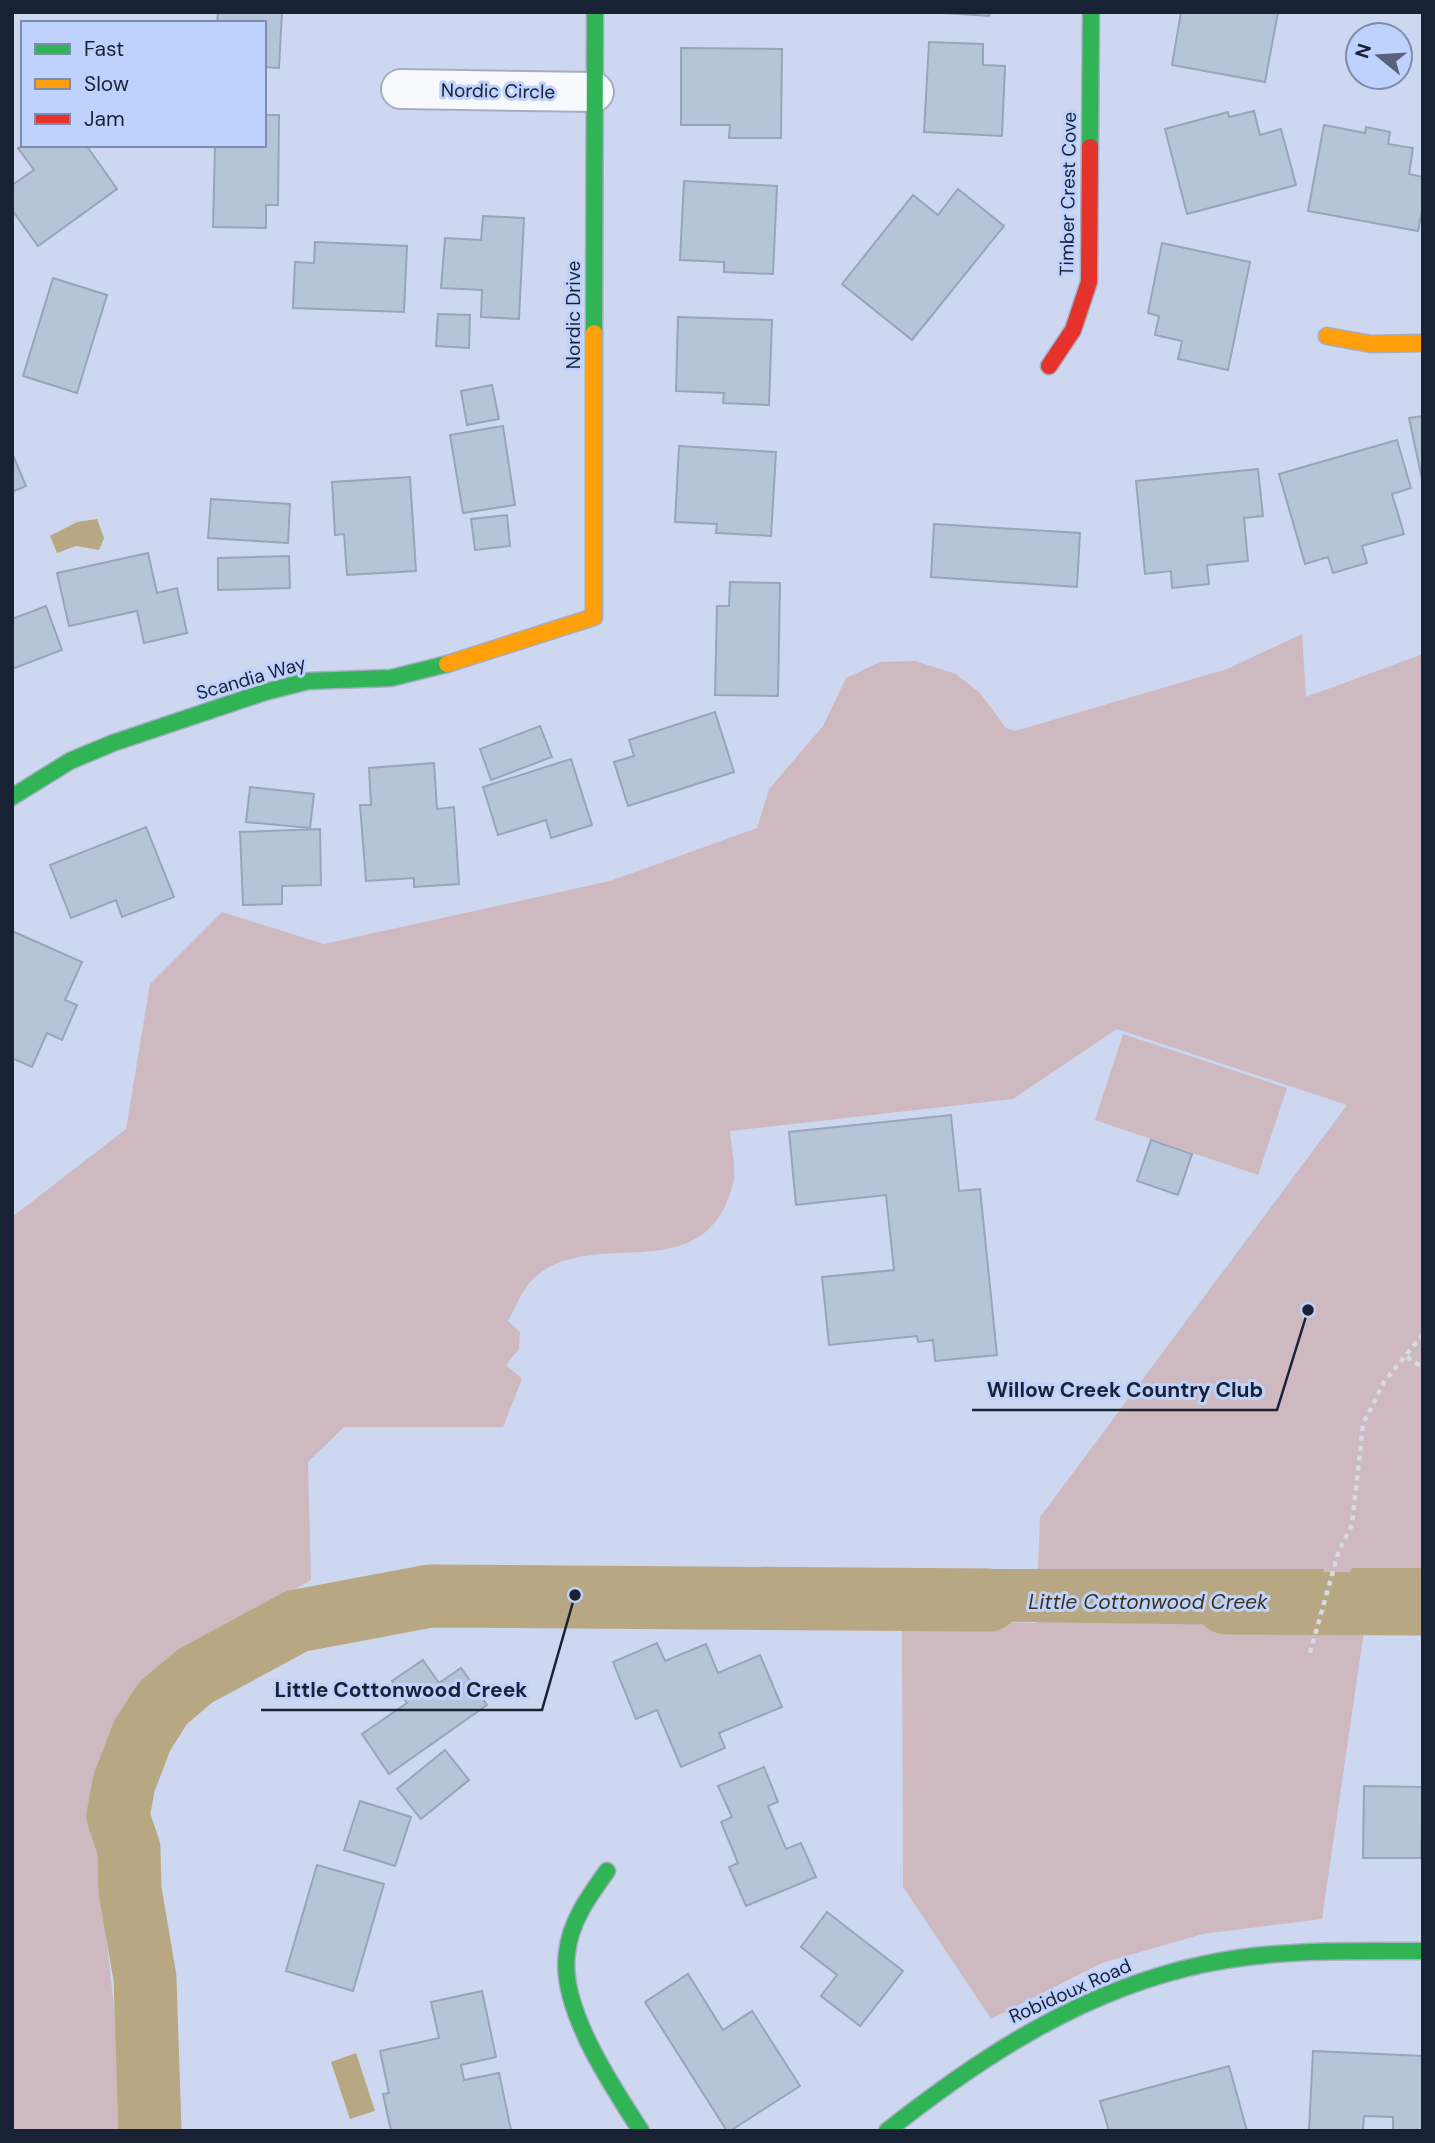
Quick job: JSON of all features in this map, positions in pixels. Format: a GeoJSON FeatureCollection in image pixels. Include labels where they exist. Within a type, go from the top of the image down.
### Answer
{"type":"FeatureCollection","features":[{"type":"Feature","properties":{"kind":"street","name":"Nordic Drive"},"geometry":{"type":"LineString","coordinates":[[594,617],[595,12]]}},
{"type":"Feature","properties":{"kind":"street","name":"Timber Crest Cove"},"geometry":{"type":"LineString","coordinates":[[1049,366],[1073,330],[1089,282],[1091,12]]}},
{"type":"Feature","properties":{"kind":"street","name":"Nordic Circle"},"geometry":{"type":"LineString","coordinates":[[401,89],[594,92]]}},
{"type":"Feature","properties":{"kind":"street"},"geometry":{"type":"LineString","coordinates":[[1327,336],[1371,344],[1423,343]]}},
{"type":"Feature","properties":{"kind":"street","name":"Scandia Way"},"geometry":{"type":"LineString","coordinates":[[12,797],[70,761],[113,743],[265,692],[308,681],[403,676],[594,617]]}},
{"type":"Feature","properties":{"kind":"street"},"geometry":{"type":"LineString","coordinates":[[607,1871],[578,1912],[565,1958],[575,2005],[604,2071],[642,2131]]}},
{"type":"Feature","properties":{"kind":"street","name":"Robidoux Road"},"geometry":{"type":"LineString","coordinates":[[887,2131],[937,2091],[1006,2044],[1136,1982],[1204,1965],[1267,1955],[1320,1950],[1423,1951]]}},
{"type":"Feature","properties":{"kind":"path"},"geometry":{"type":"LineString","coordinates":[[1310,1653],[1339,1550],[1352,1525],[1363,1424],[1384,1382],[1423,1334]]}},
{"type":"Feature","properties":{"kind":"path"},"geometry":{"type":"LineString","coordinates":[[1407,1357],[1423,1368]]}},
{"type":"Feature","properties":{"kind":"shaded area"},"geometry":{"type":"Polygon","coordinates":[[[1302,634],[1306,697],[1423,654],[1423,1569],[1373,1569],[1322,1919],[1203,1934],[1102,1963],[991,2019],[903,1887],[902,1620],[1036,1623],[1040,1517],[1347,1105],[1117,1029],[1013,1099],[730,1131],[733,1184],[718,1218],[698,1238],[672,1248],[584,1256],[556,1264],[528,1284],[508,1321],[520,1332],[519,1349],[506,1365],[522,1379],[503,1427],[344,1427],[308,1462],[311,1580],[222,1629],[146,1690],[101,1770],[99,1872],[128,2131],[12,2131],[12,1217],[126,1129],[150,984],[222,912],[324,944],[610,881],[757,828],[769,789],[823,726],[846,678],[880,662],[915,661],[956,674],[980,693],[1006,728],[1015,731],[1227,669],[1302,634]]]}},
{"type":"Feature","properties":{"kind":"shaded area"},"geometry":{"type":"Polygon","coordinates":[[[1123,1034],[1287,1088],[1258,1175],[1095,1120],[1123,1034]]]}},
{"type":"Feature","properties":{"kind":"water"},"geometry":{"type":"Polygon","coordinates":[[[97,519],[104,538],[99,550],[76,546],[57,553],[50,536],[77,522],[97,519]]]}},
{"type":"Feature","properties":{"kind":"water"},"geometry":{"type":"Polygon","coordinates":[[[1352,1568],[1423,1568],[1423,1626],[1336,1627],[1352,1568]]]}},
{"type":"Feature","properties":{"kind":"water"},"geometry":{"type":"Polygon","coordinates":[[[900,1569],[1324,1569],[1308,1626],[902,1620],[900,1569]]]}},
{"type":"Feature","properties":{"kind":"water"},"geometry":{"type":"Polygon","coordinates":[[[356,2053],[375,2111],[350,2119],[331,2062],[356,2053]]]}},
{"type":"Feature","properties":{"kind":"building"},"geometry":{"type":"Polygon","coordinates":[[[218,12],[282,12],[279,68],[266,67],[266,21],[217,21],[218,12]]]}},
{"type":"Feature","properties":{"kind":"building"},"geometry":{"type":"Polygon","coordinates":[[[929,12],[990,12],[989,16],[929,12]]]}},
{"type":"Feature","properties":{"kind":"building"},"geometry":{"type":"Polygon","coordinates":[[[1181,12],[1278,12],[1265,82],[1172,65],[1181,12]]]}},
{"type":"Feature","properties":{"kind":"building"},"geometry":{"type":"Polygon","coordinates":[[[929,42],[983,44],[983,65],[1005,66],[1002,136],[924,132],[929,42]]]}},
{"type":"Feature","properties":{"kind":"building"},"geometry":{"type":"Polygon","coordinates":[[[681,48],[782,49],[781,138],[729,138],[730,125],[681,125],[681,48]]]}},
{"type":"Feature","properties":{"kind":"building"},"geometry":{"type":"Polygon","coordinates":[[[1254,111],[1260,135],[1281,129],[1296,185],[1187,214],[1165,129],[1228,112],[1229,117],[1254,111]]]}},
{"type":"Feature","properties":{"kind":"building"},"geometry":{"type":"Polygon","coordinates":[[[266,115],[279,115],[278,205],[266,205],[266,228],[213,227],[215,147],[266,147],[266,115]]]}},
{"type":"Feature","properties":{"kind":"building"},"geometry":{"type":"Polygon","coordinates":[[[1324,125],[1365,133],[1366,127],[1390,132],[1388,144],[1413,148],[1409,174],[1423,177],[1423,205],[1418,231],[1308,211],[1324,125]]]}},
{"type":"Feature","properties":{"kind":"building"},"geometry":{"type":"Polygon","coordinates":[[[87,147],[117,189],[38,246],[12,210],[12,185],[34,170],[18,148],[87,147]]]}},
{"type":"Feature","properties":{"kind":"building"},"geometry":{"type":"Polygon","coordinates":[[[684,181],[777,186],[773,274],[724,272],[724,262],[680,260],[684,181]]]}},
{"type":"Feature","properties":{"kind":"building"},"geometry":{"type":"Polygon","coordinates":[[[958,189],[1004,226],[912,340],[842,284],[913,195],[938,215],[958,189]]]}},
{"type":"Feature","properties":{"kind":"building"},"geometry":{"type":"Polygon","coordinates":[[[483,216],[524,218],[519,319],[481,317],[482,290],[441,288],[445,238],[481,240],[483,216]]]}},
{"type":"Feature","properties":{"kind":"building"},"geometry":{"type":"Polygon","coordinates":[[[315,242],[407,246],[404,312],[293,308],[295,262],[314,263],[315,242]]]}},
{"type":"Feature","properties":{"kind":"building"},"geometry":{"type":"Polygon","coordinates":[[[1162,243],[1250,262],[1228,370],[1178,359],[1182,341],[1155,335],[1159,316],[1148,313],[1162,243]]]}},
{"type":"Feature","properties":{"kind":"building"},"geometry":{"type":"Polygon","coordinates":[[[53,278],[107,295],[77,393],[23,376],[53,278]]]}},
{"type":"Feature","properties":{"kind":"building"},"geometry":{"type":"Polygon","coordinates":[[[438,314],[470,315],[469,348],[436,346],[438,314]]]}},
{"type":"Feature","properties":{"kind":"building"},"geometry":{"type":"Polygon","coordinates":[[[678,317],[772,320],[769,405],[723,403],[724,393],[676,391],[678,317]]]}},
{"type":"Feature","properties":{"kind":"building"},"geometry":{"type":"Polygon","coordinates":[[[492,385],[499,419],[467,425],[461,391],[492,385]]]}},
{"type":"Feature","properties":{"kind":"building"},"geometry":{"type":"Polygon","coordinates":[[[1423,416],[1423,484],[1409,418],[1423,416]]]}},
{"type":"Feature","properties":{"kind":"building"},"geometry":{"type":"Polygon","coordinates":[[[503,426],[515,505],[463,513],[450,435],[503,426]]]}},
{"type":"Feature","properties":{"kind":"building"},"geometry":{"type":"Polygon","coordinates":[[[1397,440],[1411,488],[1392,494],[1404,534],[1362,546],[1367,563],[1333,573],[1328,557],[1305,564],[1279,474],[1397,440]]]}},
{"type":"Feature","properties":{"kind":"building"},"geometry":{"type":"Polygon","coordinates":[[[679,446],[776,452],[771,536],[716,533],[717,524],[675,522],[679,446]]]}},
{"type":"Feature","properties":{"kind":"building"},"geometry":{"type":"Polygon","coordinates":[[[12,453],[26,486],[12,492],[12,453]]]}},
{"type":"Feature","properties":{"kind":"building"},"geometry":{"type":"Polygon","coordinates":[[[1258,469],[1263,516],[1244,518],[1248,561],[1207,565],[1209,584],[1172,588],[1171,571],[1145,574],[1136,481],[1258,469]]]}},
{"type":"Feature","properties":{"kind":"building"},"geometry":{"type":"Polygon","coordinates":[[[410,477],[416,571],[347,575],[344,534],[335,535],[332,482],[410,477]]]}},
{"type":"Feature","properties":{"kind":"building"},"geometry":{"type":"Polygon","coordinates":[[[211,499],[290,504],[288,543],[208,538],[211,499]]]}},
{"type":"Feature","properties":{"kind":"building"},"geometry":{"type":"Polygon","coordinates":[[[507,515],[510,546],[475,550],[471,519],[507,515]]]}},
{"type":"Feature","properties":{"kind":"building"},"geometry":{"type":"Polygon","coordinates":[[[934,524],[1080,533],[1077,587],[931,577],[934,524]]]}},
{"type":"Feature","properties":{"kind":"building"},"geometry":{"type":"Polygon","coordinates":[[[148,553],[157,593],[177,588],[187,633],[144,643],[137,611],[69,626],[57,573],[148,553]]]}},
{"type":"Feature","properties":{"kind":"building"},"geometry":{"type":"Polygon","coordinates":[[[289,556],[290,588],[218,590],[218,558],[289,556]]]}},
{"type":"Feature","properties":{"kind":"building"},"geometry":{"type":"Polygon","coordinates":[[[730,582],[780,583],[778,696],[715,695],[717,606],[729,606],[730,582]]]}},
{"type":"Feature","properties":{"kind":"building"},"geometry":{"type":"Polygon","coordinates":[[[46,606],[62,650],[12,669],[12,619],[46,606]]]}},
{"type":"Feature","properties":{"kind":"building"},"geometry":{"type":"Polygon","coordinates":[[[715,712],[734,772],[628,806],[614,762],[634,756],[629,740],[715,712]]]}},
{"type":"Feature","properties":{"kind":"building"},"geometry":{"type":"Polygon","coordinates":[[[540,726],[552,757],[491,780],[480,749],[540,726]]]}},
{"type":"Feature","properties":{"kind":"building"},"geometry":{"type":"Polygon","coordinates":[[[571,759],[592,825],[551,838],[546,820],[498,835],[483,787],[571,759]]]}},
{"type":"Feature","properties":{"kind":"building"},"geometry":{"type":"Polygon","coordinates":[[[434,763],[437,809],[454,807],[459,884],[414,887],[414,878],[366,881],[360,805],[371,805],[369,768],[434,763]]]}},
{"type":"Feature","properties":{"kind":"building"},"geometry":{"type":"Polygon","coordinates":[[[250,787],[314,794],[310,828],[246,822],[250,787]]]}},
{"type":"Feature","properties":{"kind":"building"},"geometry":{"type":"Polygon","coordinates":[[[146,827],[174,897],[122,917],[116,900],[71,918],[50,865],[146,827]]]}},
{"type":"Feature","properties":{"kind":"building"},"geometry":{"type":"Polygon","coordinates":[[[320,829],[321,885],[282,886],[282,904],[243,905],[240,832],[320,829]]]}},
{"type":"Feature","properties":{"kind":"building"},"geometry":{"type":"Polygon","coordinates":[[[12,931],[82,962],[65,1000],[77,1005],[62,1040],[47,1033],[32,1067],[12,1058],[12,931]]]}},
{"type":"Feature","properties":{"kind":"building"},"geometry":{"type":"Polygon","coordinates":[[[951,1115],[959,1191],[980,1189],[997,1355],[935,1361],[933,1340],[918,1342],[917,1336],[829,1345],[822,1277],[894,1270],[886,1195],[796,1205],[789,1132],[951,1115]]]}},
{"type":"Feature","properties":{"kind":"building"},"geometry":{"type":"Polygon","coordinates":[[[1151,1140],[1192,1154],[1178,1195],[1137,1181],[1151,1140]]]}},
{"type":"Feature","properties":{"kind":"building"},"geometry":{"type":"Polygon","coordinates":[[[657,1643],[665,1661],[706,1644],[718,1673],[760,1655],[782,1707],[719,1733],[725,1748],[681,1767],[657,1710],[636,1719],[613,1662],[657,1643]]]}},
{"type":"Feature","properties":{"kind":"building"},"geometry":{"type":"Polygon","coordinates":[[[423,1660],[439,1683],[461,1668],[487,1705],[389,1774],[362,1734],[407,1703],[392,1681],[423,1660]]]}},
{"type":"Feature","properties":{"kind":"building"},"geometry":{"type":"Polygon","coordinates":[[[445,1750],[469,1780],[421,1819],[397,1789],[445,1750]]]}},
{"type":"Feature","properties":{"kind":"building"},"geometry":{"type":"Polygon","coordinates":[[[764,1767],[778,1802],[768,1806],[786,1849],[801,1843],[816,1877],[746,1906],[729,1867],[738,1863],[721,1822],[732,1817],[718,1786],[764,1767]]]}},
{"type":"Feature","properties":{"kind":"building"},"geometry":{"type":"Polygon","coordinates":[[[1364,1786],[1423,1787],[1421,1858],[1363,1858],[1364,1786]]]}},
{"type":"Feature","properties":{"kind":"building"},"geometry":{"type":"Polygon","coordinates":[[[360,1801],[411,1817],[395,1866],[344,1850],[360,1801]]]}},
{"type":"Feature","properties":{"kind":"building"},"geometry":{"type":"Polygon","coordinates":[[[317,1865],[384,1884],[353,1991],[286,1971],[317,1865]]]}},
{"type":"Feature","properties":{"kind":"building"},"geometry":{"type":"Polygon","coordinates":[[[827,1912],[903,1971],[860,2026],[821,1996],[837,1975],[801,1947],[827,1912]]]}},
{"type":"Feature","properties":{"kind":"building"},"geometry":{"type":"Polygon","coordinates":[[[688,1974],[723,2030],[752,2011],[800,2086],[730,2131],[727,2131],[645,2002],[688,1974]]]}},
{"type":"Feature","properties":{"kind":"building"},"geometry":{"type":"Polygon","coordinates":[[[482,1991],[496,2057],[461,2065],[464,2080],[499,2073],[511,2130],[391,2131],[383,2094],[389,2093],[380,2051],[439,2038],[431,2002],[482,1991]]]}},
{"type":"Feature","properties":{"kind":"building"},"geometry":{"type":"Polygon","coordinates":[[[1313,2051],[1423,2056],[1423,2131],[1393,2131],[1393,2117],[1364,2116],[1363,2131],[1309,2131],[1313,2051]]]}},
{"type":"Feature","properties":{"kind":"building"},"geometry":{"type":"Polygon","coordinates":[[[1229,2066],[1247,2131],[1109,2131],[1100,2101],[1229,2066]]]}},
{"type":"Feature","properties":{"kind":"waterway","name":"Little Cottonwood Creek"},"geometry":{"type":"LineString","coordinates":[[150,2131],[145,1978],[130,1890],[129,1849],[118,1816],[124,1783],[142,1736],[163,1703],[195,1676],[297,1621],[430,1596],[989,1600]]}},
{"type":"Feature","properties":{"kind":"waterway","name":"Little Cottonwood Creek"},"geometry":{"type":"LineString","coordinates":[[1226,1603],[1423,1604]]}},
{"type":"Feature","properties":{"kind":"traffic: fast"},"geometry":{"type":"LineString","coordinates":[[594,333],[595,12]]}},
{"type":"Feature","properties":{"kind":"traffic: fast"},"geometry":{"type":"LineString","coordinates":[[1090,147],[1091,12]]}},
{"type":"Feature","properties":{"kind":"traffic: fast"},"geometry":{"type":"LineString","coordinates":[[12,797],[70,761],[113,743],[265,692],[308,681],[391,678],[447,664]]}},
{"type":"Feature","properties":{"kind":"traffic: fast"},"geometry":{"type":"LineString","coordinates":[[607,1871],[576,1920],[567,1953],[567,1975],[571,1998],[590,2046],[641,2131]]}},
{"type":"Feature","properties":{"kind":"traffic: fast"},"geometry":{"type":"LineString","coordinates":[[887,2131],[960,2077],[1036,2029],[1076,2008],[1160,1975],[1205,1964],[1259,1956],[1314,1952],[1423,1951]]}},
{"type":"Feature","properties":{"kind":"traffic: slow"},"geometry":{"type":"LineString","coordinates":[[447,664],[594,617],[594,333]]}},
{"type":"Feature","properties":{"kind":"traffic: slow"},"geometry":{"type":"LineString","coordinates":[[1327,336],[1371,344],[1423,343]]}},
{"type":"Feature","properties":{"kind":"traffic: jam"},"geometry":{"type":"LineString","coordinates":[[1049,366],[1073,330],[1089,282],[1090,147]]}},
{"type":"Feature","properties":{"kind":"place","name":"Willow Creek Country Club"},"geometry":{"type":"Point","coordinates":[1308,1310]}},
{"type":"Feature","properties":{"kind":"place","name":"Little Cottonwood Creek"},"geometry":{"type":"Point","coordinates":[575,1595]}}]}
